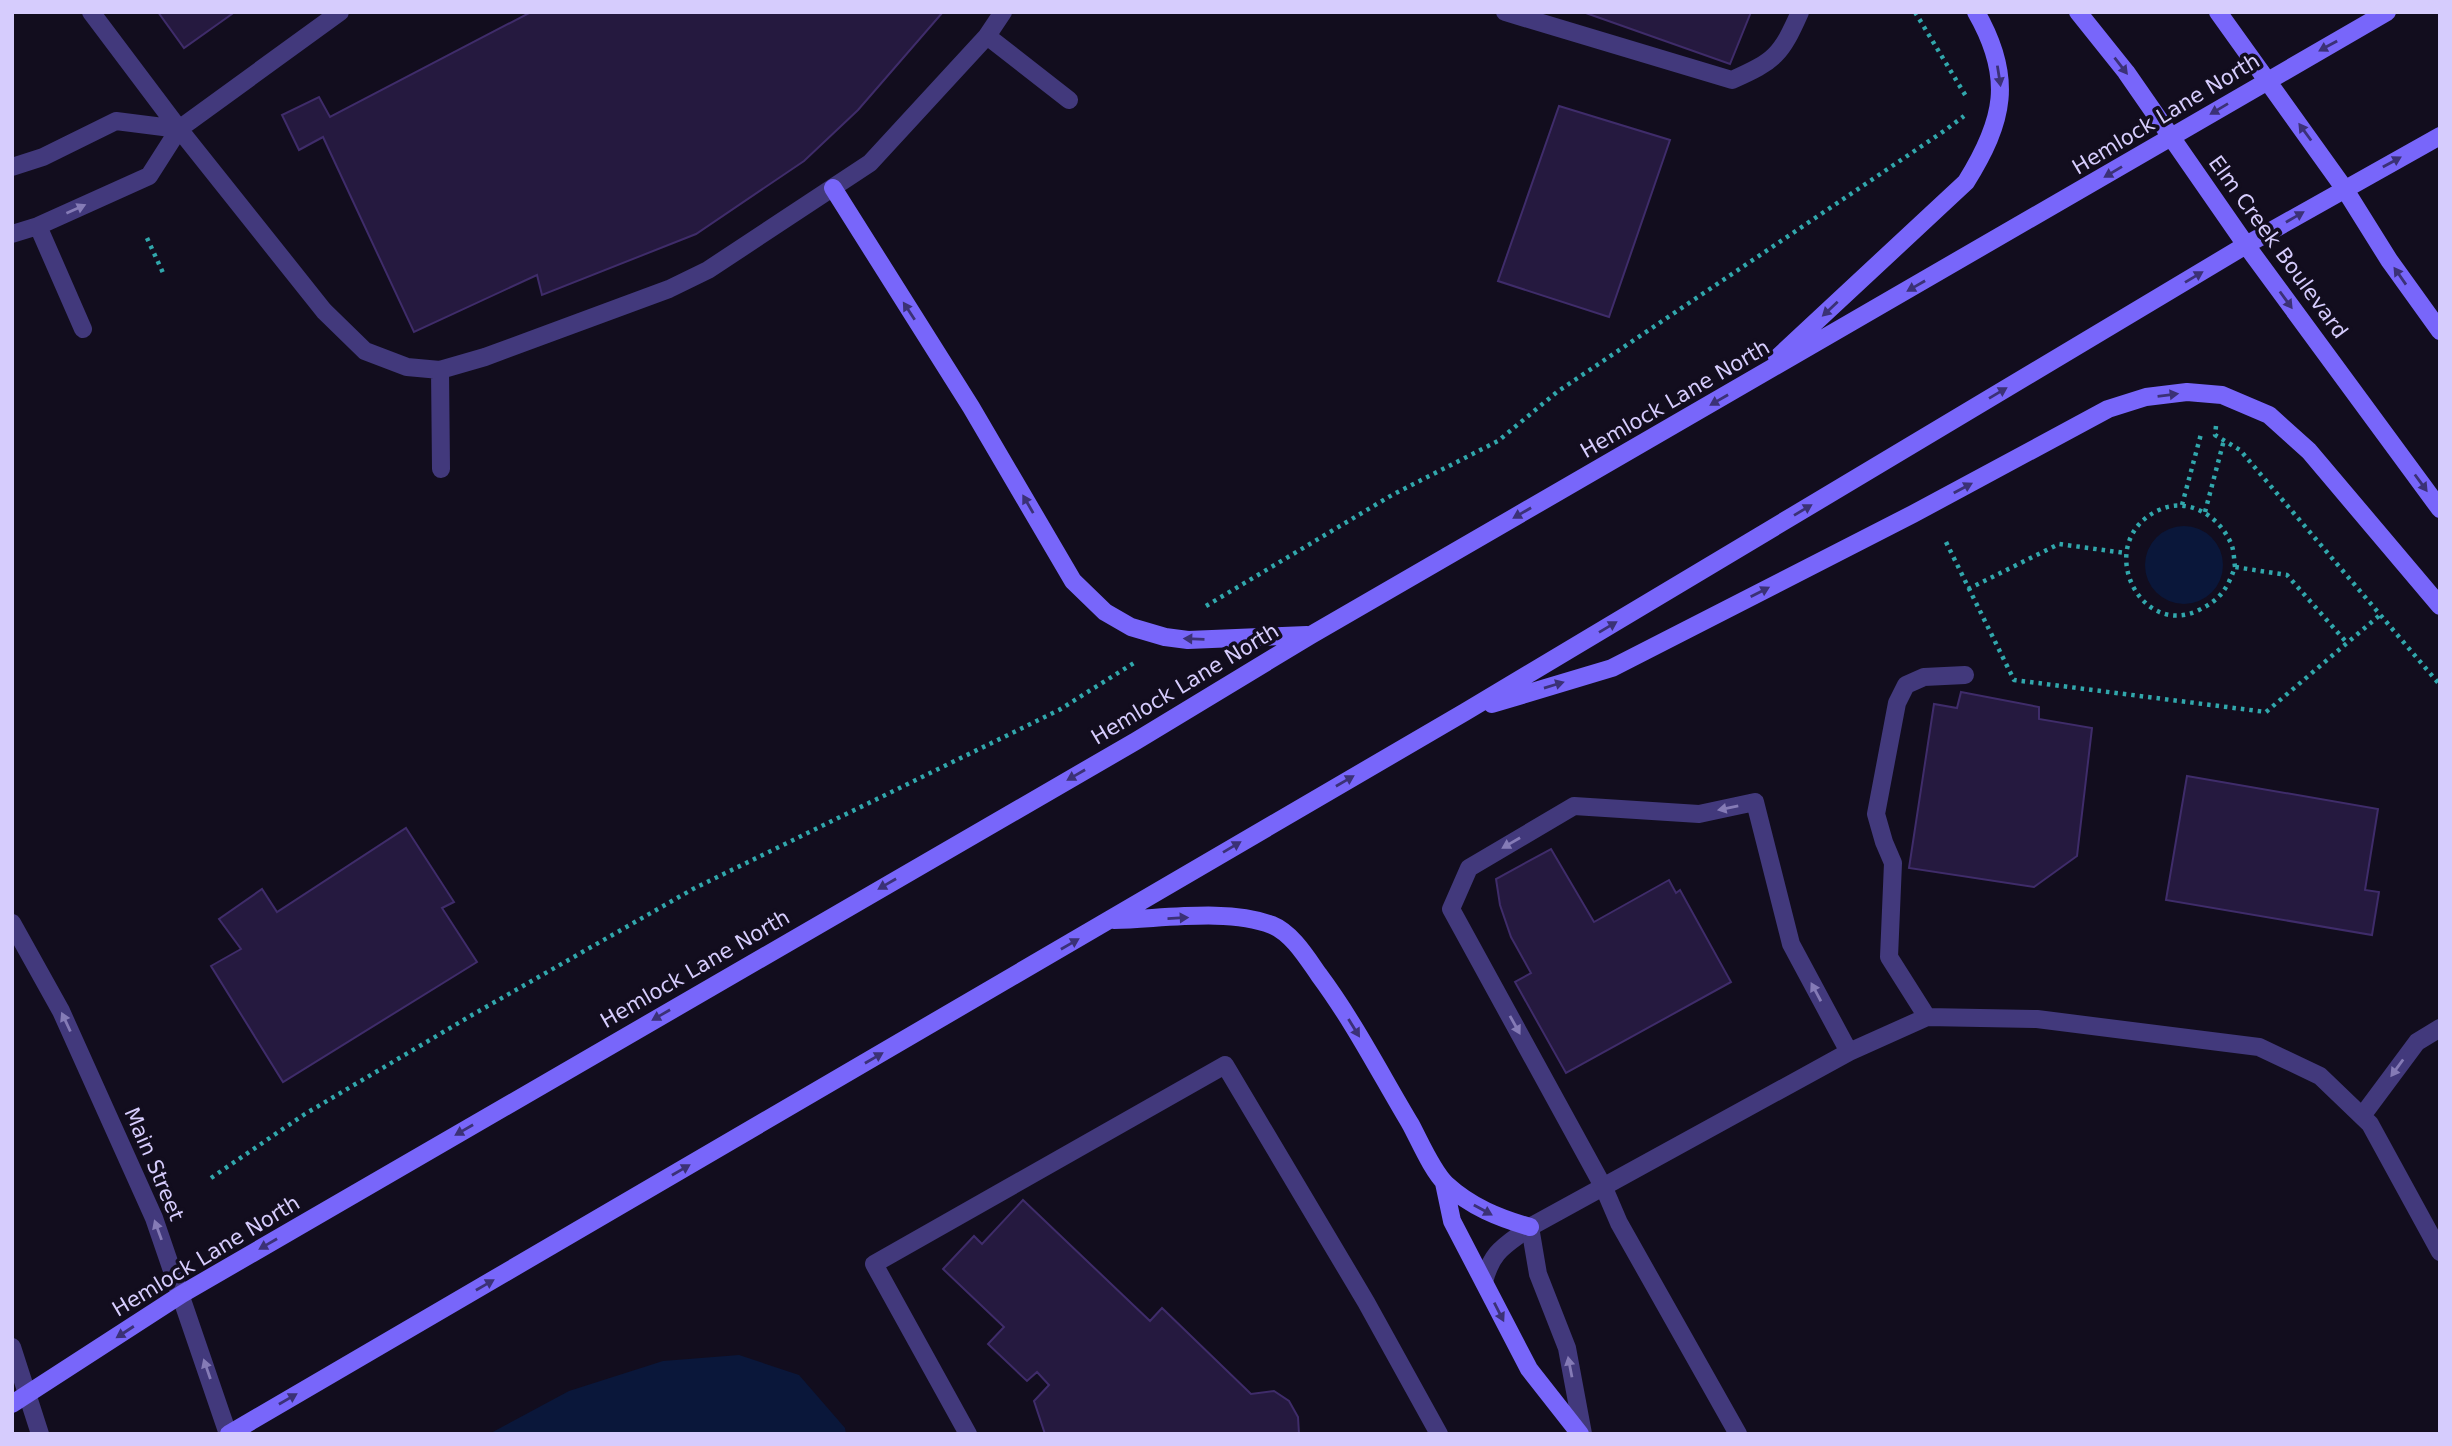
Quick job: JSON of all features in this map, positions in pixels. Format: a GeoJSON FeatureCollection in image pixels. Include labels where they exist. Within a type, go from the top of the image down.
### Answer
{"type":"FeatureCollection","features":[{"type":"Feature","properties":{"kind":"main road"},"geometry":{"type":"LineString","coordinates":[[1755,379],[1966,183],[1984,154],[1998,114],[2001,89],[1997,60],[1976,12]]}},
{"type":"Feature","properties":{"kind":"main road","name":"Elm Creek Boulevard"},"geometry":{"type":"LineString","coordinates":[[2078,12],[2126,72],[2246,245],[2440,509]]}},
{"type":"Feature","properties":{"kind":"main road"},"geometry":{"type":"LineString","coordinates":[[2218,12],[2344,188],[2389,260],[2440,331]]}},
{"type":"Feature","properties":{"kind":"main road","name":"Hemlock Lane North"},"geometry":{"type":"LineString","coordinates":[[20,1400],[182,1294],[1136,741],[1311,635],[2387,12]]}},
{"type":"Feature","properties":{"kind":"main road"},"geometry":{"type":"LineString","coordinates":[[229,1434],[1465,712],[2246,245],[2440,136]]}},
{"type":"Feature","properties":{"kind":"main road"},"geometry":{"type":"LineString","coordinates":[[833,188],[971,407],[1073,581],[1105,612],[1131,627],[1165,637],[1188,640],[1311,635]]}},
{"type":"Feature","properties":{"kind":"main road"},"geometry":{"type":"LineString","coordinates":[[1465,712],[1612,668],[1913,514],[2108,409],[2146,397],[2188,392],[2222,395],[2269,415],[2309,451],[2440,606]]}},
{"type":"Feature","properties":{"kind":"main road"},"geometry":{"type":"LineString","coordinates":[[1110,920],[1223,915],[1246,917],[1275,926],[1301,950],[1363,1043],[1444,1183],[1452,1222],[1529,1369],[1582,1434]]}},
{"type":"Feature","properties":{"kind":"main road"},"geometry":{"type":"LineString","coordinates":[[1444,1183],[1468,1202],[1495,1217],[1531,1227]]}},
{"type":"Feature","properties":{"kind":"street"},"geometry":{"type":"LineString","coordinates":[[92,12],[180,129],[324,311],[365,351],[407,367],[440,370],[485,357],[678,284],[708,270],[870,163],[987,36],[1003,12]]}},
{"type":"Feature","properties":{"kind":"street"},"geometry":{"type":"LineString","coordinates":[[12,234],[38,226],[149,176],[180,129],[340,12]]}},
{"type":"Feature","properties":{"kind":"street"},"geometry":{"type":"LineString","coordinates":[[1505,12],[1732,80],[1765,65],[1787,43],[1800,12]]}},
{"type":"Feature","properties":{"kind":"street"},"geometry":{"type":"LineString","coordinates":[[987,36],[1069,100]]}},
{"type":"Feature","properties":{"kind":"street"},"geometry":{"type":"LineString","coordinates":[[12,167],[43,158],[117,121],[180,129]]}},
{"type":"Feature","properties":{"kind":"street"},"geometry":{"type":"LineString","coordinates":[[38,226],[83,329]]}},
{"type":"Feature","properties":{"kind":"street"},"geometry":{"type":"LineString","coordinates":[[440,370],[441,469]]}},
{"type":"Feature","properties":{"kind":"street"},"geometry":{"type":"LineString","coordinates":[[1927,1017],[1889,957],[1893,863],[1876,814],[1897,703],[1906,685],[1924,677],[1965,675]]}},
{"type":"Feature","properties":{"kind":"street"},"geometry":{"type":"LineString","coordinates":[[1738,1434],[1619,1223],[1604,1188],[1451,909],[1469,868],[1574,806],[1699,814],[1755,802],[1791,944],[1849,1052]]}},
{"type":"Feature","properties":{"kind":"street","name":"Main Street"},"geometry":{"type":"LineString","coordinates":[[12,923],[61,1011],[154,1218],[229,1434]]}},
{"type":"Feature","properties":{"kind":"street"},"geometry":{"type":"LineString","coordinates":[[1484,1282],[1488,1264],[1497,1252],[1531,1227],[1849,1052],[1927,1017],[2036,1019],[2259,1047],[2320,1076],[2370,1124],[2440,1252]]}},
{"type":"Feature","properties":{"kind":"street"},"geometry":{"type":"LineString","coordinates":[[2362,1116],[2417,1042],[2440,1028]]}},
{"type":"Feature","properties":{"kind":"street"},"geometry":{"type":"LineString","coordinates":[[968,1434],[874,1264],[1225,1065],[1366,1302],[1439,1434]]}},
{"type":"Feature","properties":{"kind":"street"},"geometry":{"type":"LineString","coordinates":[[1531,1227],[1538,1274],[1567,1348],[1582,1434]]}},
{"type":"Feature","properties":{"kind":"street"},"geometry":{"type":"LineString","coordinates":[[12,1347],[20,1400],[40,1434]]}},
{"type":"Feature","properties":{"kind":"path"},"geometry":{"type":"LineString","coordinates":[[1199,610],[1392,495],[1498,441],[1557,391],[1944,131],[1972,109],[1915,12]]}},
{"type":"Feature","properties":{"kind":"path"},"geometry":{"type":"LineString","coordinates":[[147,238],[164,275]]}},
{"type":"Feature","properties":{"kind":"path"},"geometry":{"type":"LineString","coordinates":[[2217,415],[2215,435],[2240,450],[2440,685]]}},
{"type":"Feature","properties":{"kind":"path"},"geometry":{"type":"LineString","coordinates":[[2182,505],[2201,434]]}},
{"type":"Feature","properties":{"kind":"path"},"geometry":{"type":"LineString","coordinates":[[2205,512],[2224,440]]}},
{"type":"Feature","properties":{"kind":"path"},"geometry":{"type":"LineString","coordinates":[[2182,505],[2205,512],[2222,528],[2232,547],[2235,567],[2228,586],[2214,603],[2193,614],[2168,617],[2145,603],[2129,580],[2125,553],[2137,525],[2159,510],[2182,505]]}},
{"type":"Feature","properties":{"kind":"path"},"geometry":{"type":"LineString","coordinates":[[1946,542],[2014,680],[2266,712],[2380,615]]}},
{"type":"Feature","properties":{"kind":"path"},"geometry":{"type":"LineString","coordinates":[[1968,589],[2059,544],[2125,553]]}},
{"type":"Feature","properties":{"kind":"path"},"geometry":{"type":"LineString","coordinates":[[2235,567],[2287,575],[2348,644]]}},
{"type":"Feature","properties":{"kind":"path"},"geometry":{"type":"LineString","coordinates":[[211,1178],[305,1114],[693,889],[1059,710],[1140,659]]}},
{"type":"Feature","properties":{"kind":"water"},"geometry":{"type":"Polygon","coordinates":[[[2176,526],[2192,526],[2206,532],[2217,543],[2223,557],[2223,573],[2217,587],[2206,598],[2192,604],[2176,604],[2162,598],[2151,587],[2145,573],[2145,557],[2151,543],[2162,532],[2176,526]]]}},
{"type":"Feature","properties":{"kind":"water"},"geometry":{"type":"Polygon","coordinates":[[[739,1355],[799,1375],[845,1428],[846,1434],[489,1434],[569,1391],[663,1361],[739,1355]]]}},
{"type":"Feature","properties":{"kind":"building"},"geometry":{"type":"Polygon","coordinates":[[[158,12],[231,12],[232,14],[184,48],[158,12]]]}},
{"type":"Feature","properties":{"kind":"building"},"geometry":{"type":"Polygon","coordinates":[[[531,12],[943,12],[858,110],[804,161],[696,234],[542,295],[537,275],[414,332],[323,137],[299,150],[282,115],[319,97],[330,117],[531,12]]]}},
{"type":"Feature","properties":{"kind":"building"},"geometry":{"type":"Polygon","coordinates":[[[1583,12],[1751,12],[1730,64],[1583,12]]]}},
{"type":"Feature","properties":{"kind":"building"},"geometry":{"type":"Polygon","coordinates":[[[1559,106],[1670,140],[1609,317],[1498,281],[1559,106]]]}},
{"type":"Feature","properties":{"kind":"building"},"geometry":{"type":"Polygon","coordinates":[[[1961,692],[2039,707],[2039,719],[2092,728],[2077,856],[2034,887],[1909,868],[1934,704],[1957,708],[1961,692]]]}},
{"type":"Feature","properties":{"kind":"building"},"geometry":{"type":"Polygon","coordinates":[[[2187,776],[2378,809],[2365,890],[2379,892],[2372,935],[2166,900],[2187,776]]]}},
{"type":"Feature","properties":{"kind":"building"},"geometry":{"type":"Polygon","coordinates":[[[406,828],[454,902],[442,908],[477,962],[283,1082],[211,966],[241,949],[219,919],[262,889],[277,912],[406,828]]]}},
{"type":"Feature","properties":{"kind":"building"},"geometry":{"type":"Polygon","coordinates":[[[1551,849],[1594,922],[1669,880],[1676,893],[1680,890],[1731,982],[1566,1073],[1515,982],[1531,973],[1511,937],[1500,905],[1496,879],[1551,849]]]}},
{"type":"Feature","properties":{"kind":"building"},"geometry":{"type":"Polygon","coordinates":[[[1023,1200],[1150,1321],[1162,1308],[1251,1394],[1274,1391],[1289,1401],[1298,1417],[1299,1434],[1045,1434],[1034,1401],[1049,1385],[1037,1372],[1027,1381],[988,1344],[1004,1327],[943,1269],[974,1236],[982,1244],[1023,1200]]]}}]}
